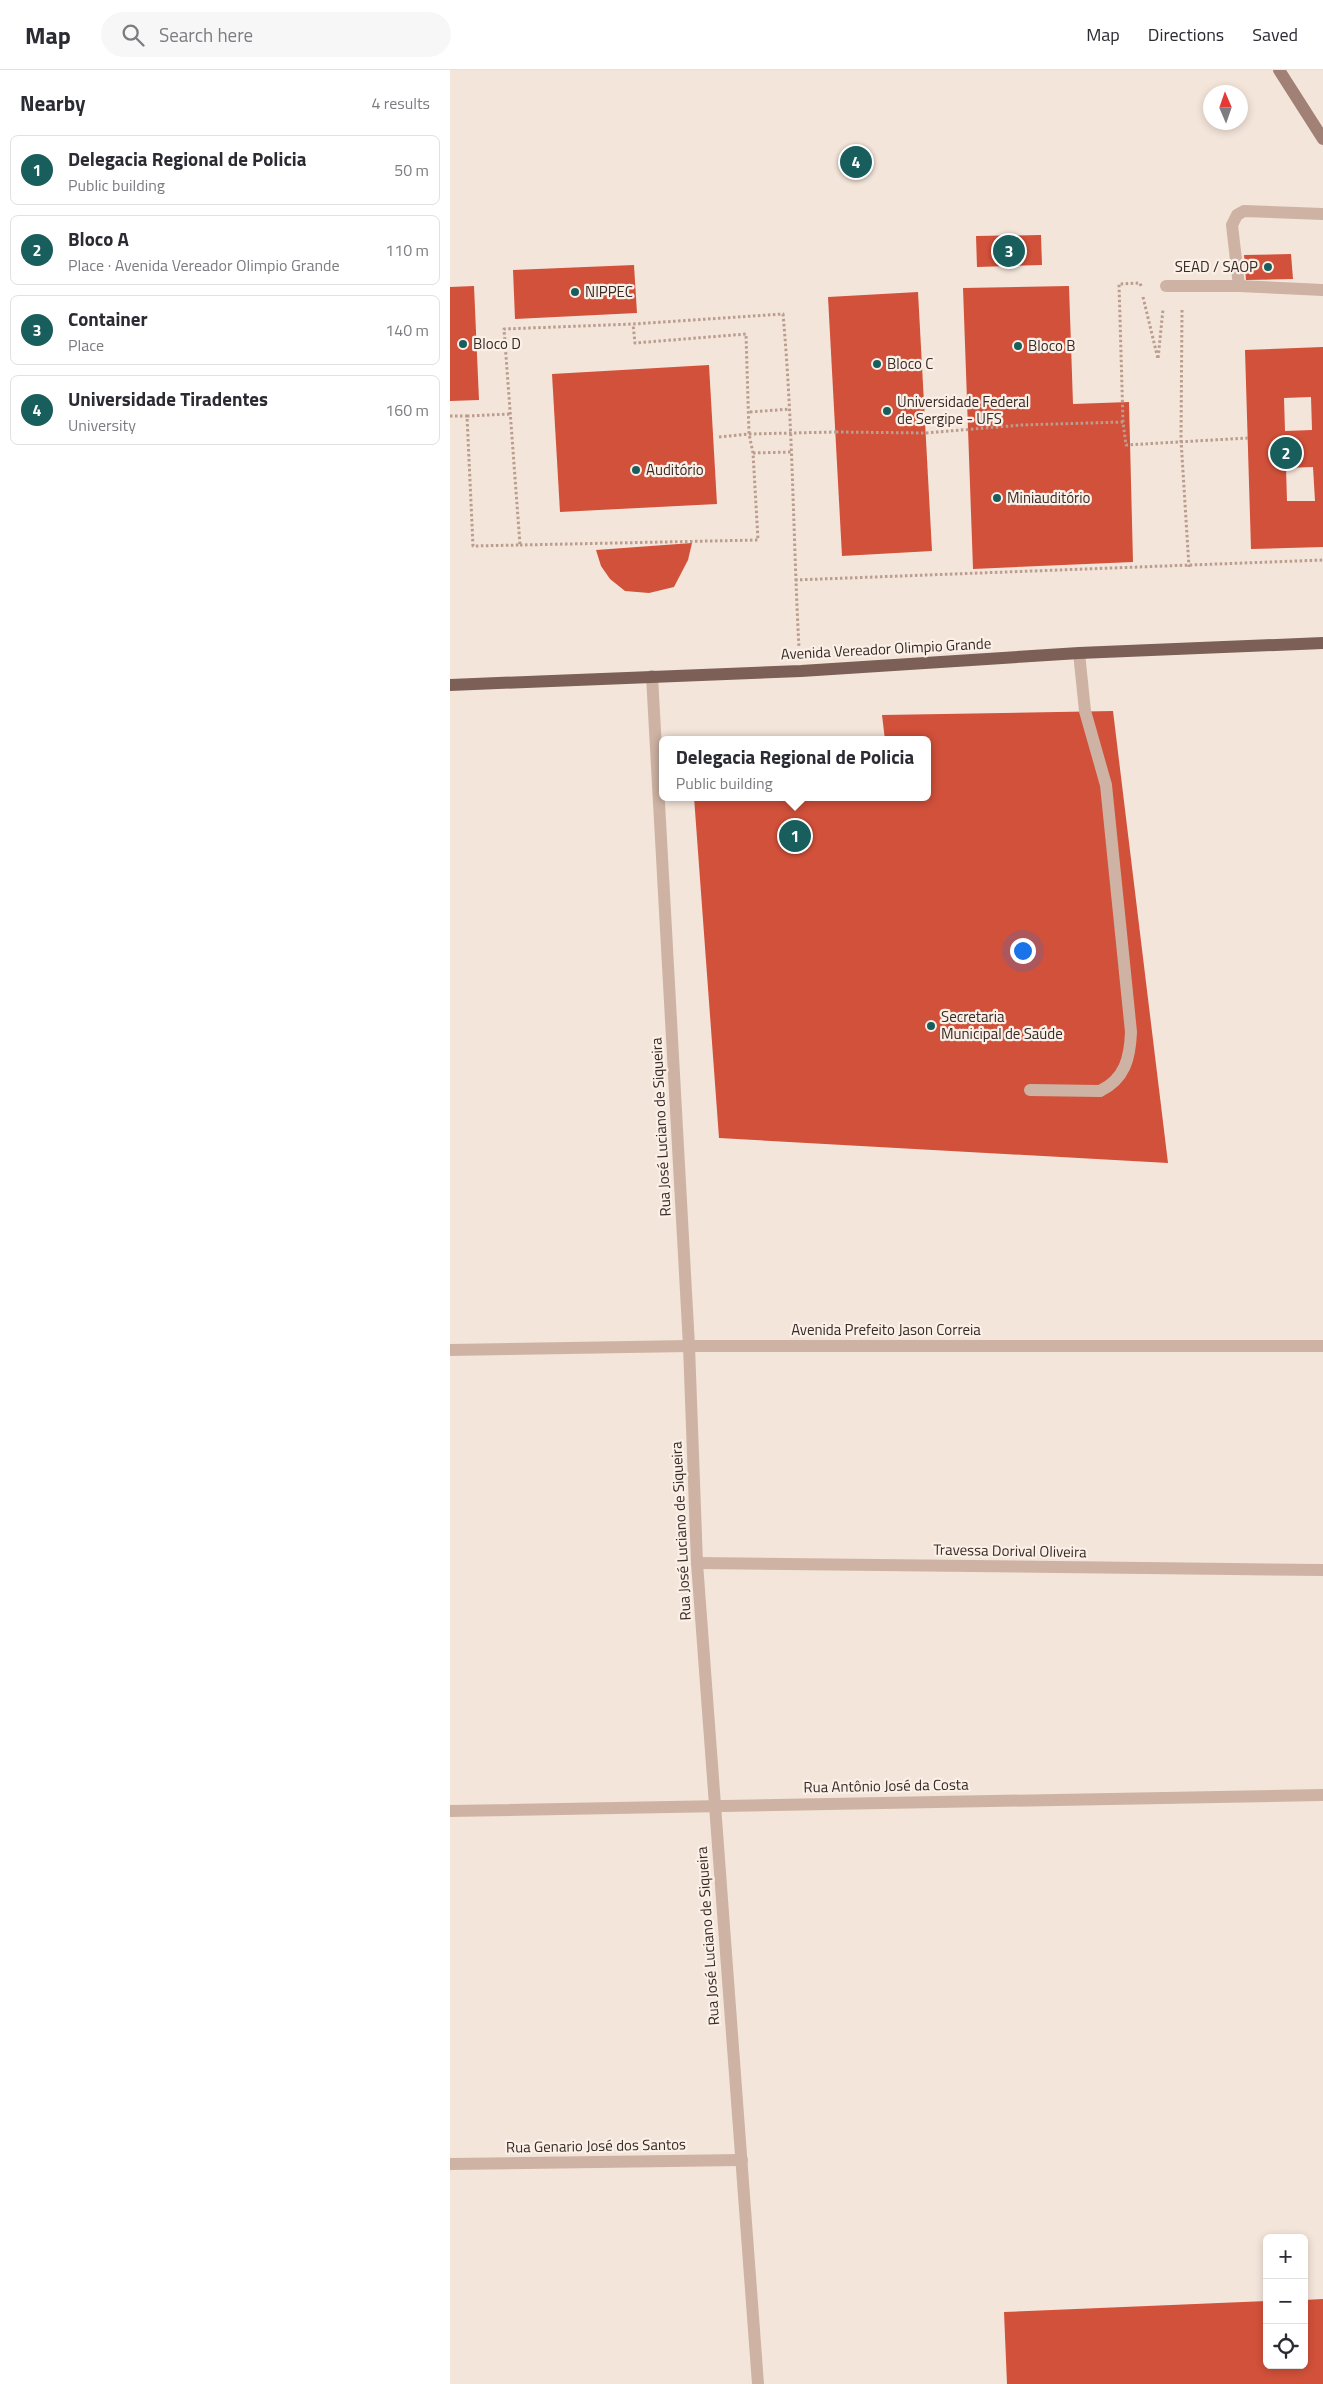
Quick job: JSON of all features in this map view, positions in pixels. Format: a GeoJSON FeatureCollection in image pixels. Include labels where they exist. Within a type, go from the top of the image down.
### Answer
{"type":"FeatureCollection","features":[{"type":"Feature","properties":{"kind":"main road"},"geometry":{"type":"LineString","coordinates":[[1279,70],[1323,139]]}},
{"type":"Feature","properties":{"kind":"main road","name":"Avenida Vereador Olimpio Grande"},"geometry":{"type":"LineString","coordinates":[[450,685],[801,671],[1079,654],[1323,643]]}},
{"type":"Feature","properties":{"kind":"street"},"geometry":{"type":"LineString","coordinates":[[1238,286],[1232,225],[1237,215],[1244,211],[1323,214]]}},
{"type":"Feature","properties":{"kind":"street"},"geometry":{"type":"LineString","coordinates":[[1166,286],[1238,286],[1323,290]]}},
{"type":"Feature","properties":{"kind":"street"},"geometry":{"type":"LineString","coordinates":[[1030,1090],[1100,1091],[1111,1086],[1124,1072],[1130,1051],[1131,1032],[1106,786],[1085,711],[1079,654]]}},
{"type":"Feature","properties":{"kind":"street","name":"Rua José Luciano de Siqueira"},"geometry":{"type":"LineString","coordinates":[[652,676],[689,1346],[698,1563],[714,1805],[758,2384]]}},
{"type":"Feature","properties":{"kind":"street","name":"Avenida Prefeito Jason Correia"},"geometry":{"type":"LineString","coordinates":[[450,1350],[689,1346],[1323,1346]]}},
{"type":"Feature","properties":{"kind":"street","name":"Travessa Dorival Oliveira"},"geometry":{"type":"LineString","coordinates":[[698,1563],[1323,1570]]}},
{"type":"Feature","properties":{"kind":"street","name":"Rua Antônio José da Costa"},"geometry":{"type":"LineString","coordinates":[[450,1810],[1323,1795]]}},
{"type":"Feature","properties":{"kind":"street","name":"Rua Genario José dos Santos"},"geometry":{"type":"LineString","coordinates":[[450,2164],[742,2160]]}},
{"type":"Feature","properties":{"kind":"path"},"geometry":{"type":"LineString","coordinates":[[1166,286],[1158,359],[1140,283],[1119,284],[1123,422],[1126,445],[1181,440],[1248,438]]}},
{"type":"Feature","properties":{"kind":"path"},"geometry":{"type":"LineString","coordinates":[[1181,285],[1181,440],[1189,567]]}},
{"type":"Feature","properties":{"kind":"path"},"geometry":{"type":"LineString","coordinates":[[520,545],[504,329],[633,324],[783,314],[790,409],[795,580],[801,671]]}},
{"type":"Feature","properties":{"kind":"path"},"geometry":{"type":"LineString","coordinates":[[467,416],[473,546],[758,540],[753,453],[749,434],[750,412],[746,334],[635,343],[633,324]]}},
{"type":"Feature","properties":{"kind":"path"},"geometry":{"type":"LineString","coordinates":[[750,412],[790,409]]}},
{"type":"Feature","properties":{"kind":"path"},"geometry":{"type":"LineString","coordinates":[[450,416],[510,414]]}},
{"type":"Feature","properties":{"kind":"path"},"geometry":{"type":"LineString","coordinates":[[719,437],[749,434],[836,432],[925,433],[1022,425],[1123,422]]}},
{"type":"Feature","properties":{"kind":"path"},"geometry":{"type":"LineString","coordinates":[[753,453],[792,452]]}},
{"type":"Feature","properties":{"kind":"path"},"geometry":{"type":"LineString","coordinates":[[795,580],[1189,567],[1323,560]]}},
{"type":"Feature","properties":{"kind":"building"},"geometry":{"type":"Polygon","coordinates":[[[1041,235],[1042,265],[977,267],[976,236],[1041,235]]]}},
{"type":"Feature","properties":{"kind":"building","name":"SEAD / SAOP"},"geometry":{"type":"Polygon","coordinates":[[[1291,254],[1293,279],[1246,280],[1244,255],[1291,254]]]}},
{"type":"Feature","properties":{"kind":"building","name":"NIPPEC"},"geometry":{"type":"Polygon","coordinates":[[[634,265],[637,313],[515,319],[513,270],[634,265]]]}},
{"type":"Feature","properties":{"kind":"building","name":"Bloco D"},"geometry":{"type":"Polygon","coordinates":[[[474,286],[479,400],[450,401],[450,287],[474,286]]]}},
{"type":"Feature","properties":{"kind":"building"},"geometry":{"type":"Polygon","coordinates":[[[1069,286],[1073,404],[1129,402],[1133,562],[973,569],[963,288],[1069,286]]]}},
{"type":"Feature","properties":{"kind":"building","name":"Bloco C"},"geometry":{"type":"Polygon","coordinates":[[[918,292],[932,551],[842,556],[828,297],[918,292]]]}},
{"type":"Feature","properties":{"kind":"building"},"geometry":{"type":"Polygon","coordinates":[[[1323,347],[1323,547],[1251,549],[1245,350],[1323,347]],[[1311,397],[1284,398],[1285,431],[1312,430],[1311,397]],[[1313,467],[1286,468],[1287,501],[1315,501],[1313,467]]]}},
{"type":"Feature","properties":{"kind":"building","name":"Auditório"},"geometry":{"type":"Polygon","coordinates":[[[709,365],[717,504],[560,512],[552,374],[709,365]]]}},
{"type":"Feature","properties":{"kind":"building"},"geometry":{"type":"Polygon","coordinates":[[[692,543],[688,560],[674,587],[649,593],[625,591],[610,579],[601,566],[596,550],[692,543]]]}},
{"type":"Feature","properties":{"kind":"building","name":"Secretaria Municipal de Saúde"},"geometry":{"type":"Polygon","coordinates":[[[1113,711],[1168,1163],[719,1138],[694,801],[931,801],[931,736],[885,736],[882,715],[1113,711]]]}},
{"type":"Feature","properties":{"kind":"building"},"geometry":{"type":"Polygon","coordinates":[[[1323,2299],[1323,2384],[1007,2384],[1004,2312],[1263,2301],[1263,2369],[1308,2369],[1308,2300],[1323,2299]]]}},
{"type":"Feature","properties":{"kind":"place","name":"Universidade Tiradentes"},"geometry":{"type":"Point","coordinates":[856,162]}},
{"type":"Feature","properties":{"kind":"place","name":"Container"},"geometry":{"type":"Point","coordinates":[1009,251]}},
{"type":"Feature","properties":{"kind":"place","name":"SEAD / SAOP"},"geometry":{"type":"Point","coordinates":[1268,267]}},
{"type":"Feature","properties":{"kind":"place","name":"NIPPEC"},"geometry":{"type":"Point","coordinates":[575,292]}},
{"type":"Feature","properties":{"kind":"place","name":"Bloco D"},"geometry":{"type":"Point","coordinates":[463,344]}},
{"type":"Feature","properties":{"kind":"place","name":"Bloco B"},"geometry":{"type":"Point","coordinates":[1018,346]}},
{"type":"Feature","properties":{"kind":"place","name":"Bloco C"},"geometry":{"type":"Point","coordinates":[877,364]}},
{"type":"Feature","properties":{"kind":"place","name":"Universidade Federal de Sergipe - UFS"},"geometry":{"type":"Point","coordinates":[887,411]}},
{"type":"Feature","properties":{"kind":"place","name":"Bloco A"},"geometry":{"type":"Point","coordinates":[1286,453]}},
{"type":"Feature","properties":{"kind":"place","name":"Auditório"},"geometry":{"type":"Point","coordinates":[636,470]}},
{"type":"Feature","properties":{"kind":"place","name":"Miniauditório"},"geometry":{"type":"Point","coordinates":[997,498]}},
{"type":"Feature","properties":{"kind":"place","name":"Delegacia Regional de Policia"},"geometry":{"type":"Point","coordinates":[795,836]}},
{"type":"Feature","properties":{"kind":"place","name":"Secretaria Municipal de Saúde"},"geometry":{"type":"Point","coordinates":[931,1026]}}]}
